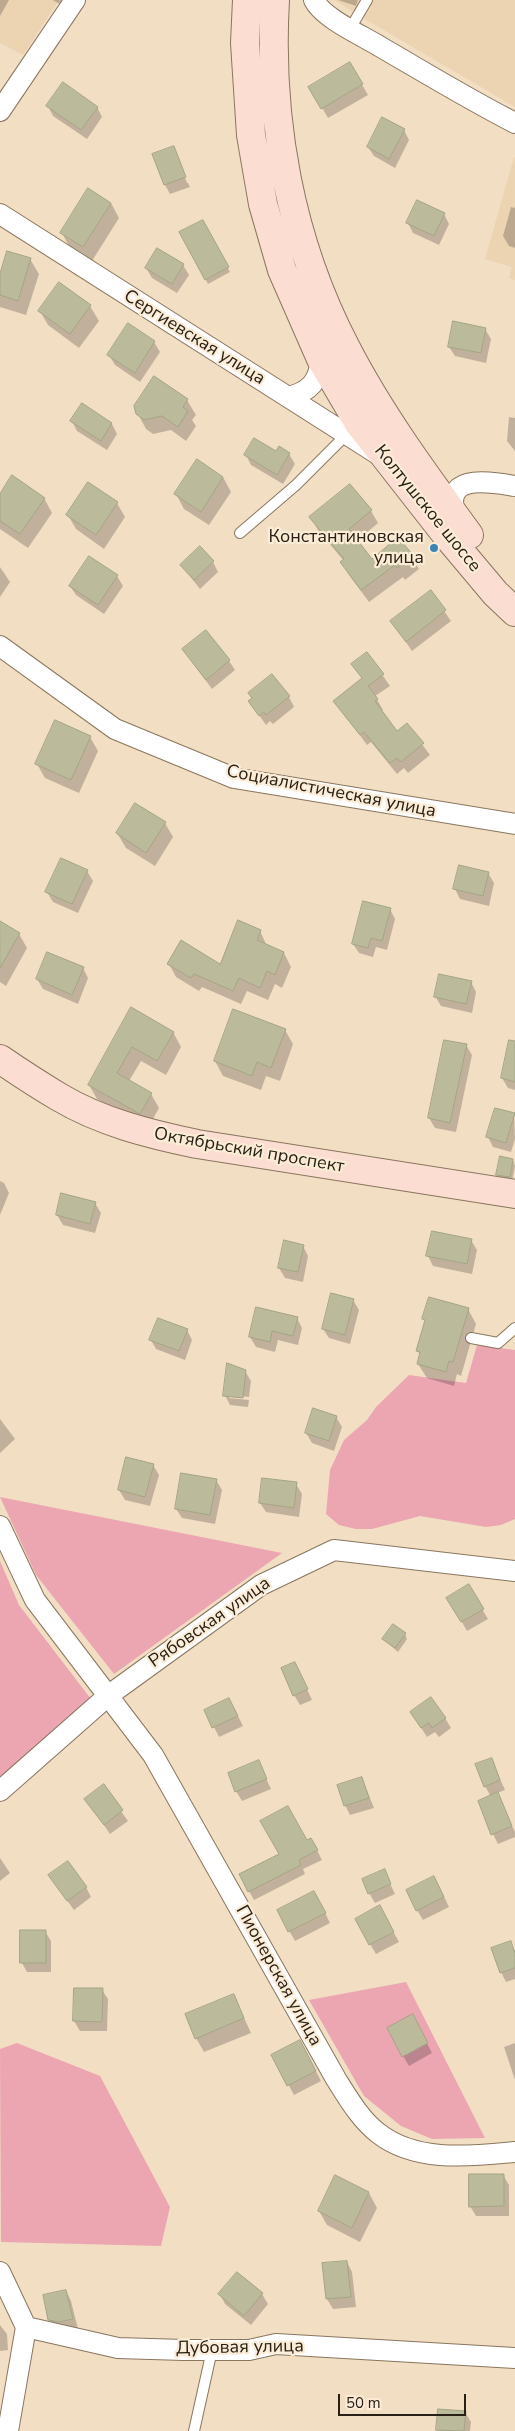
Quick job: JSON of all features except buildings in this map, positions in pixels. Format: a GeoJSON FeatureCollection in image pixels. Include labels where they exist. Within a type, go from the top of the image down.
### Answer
{"type":"FeatureCollection","features":[{"type":"Feature","properties":{"kind":"main road","name":"Колтушское шоссе"},"geometry":{"type":"LineString","coordinates":[[247,0],[245,43],[251,135],[263,204],[282,270],[321,359],[358,422],[454,544],[495,593],[515,612]]}},
{"type":"Feature","properties":{"kind":"main road","name":"Колтушское шоссе"},"geometry":{"type":"LineString","coordinates":[[275,0],[272,42],[278,134],[289,199],[308,261],[346,348],[381,408],[456,517],[507,586],[515,602]]}},
{"type":"Feature","properties":{"kind":"main road","name":"Октябрьский проспект"},"geometry":{"type":"LineString","coordinates":[[0,1059],[60,1098],[101,1117],[148,1134],[207,1146],[515,1194]]}},
{"type":"Feature","properties":{"kind":"street"},"geometry":{"type":"LineString","coordinates":[[0,110],[75,0]]}},
{"type":"Feature","properties":{"kind":"street"},"geometry":{"type":"LineString","coordinates":[[314,0],[317,5],[350,29],[476,103],[515,123]]}},
{"type":"Feature","properties":{"kind":"street","name":"Сергиевская улица"},"geometry":{"type":"LineString","coordinates":[[0,214],[389,462]]}},
{"type":"Feature","properties":{"kind":"street"},"geometry":{"type":"LineString","coordinates":[[288,397],[302,394],[313,385],[320,373],[321,359]]}},
{"type":"Feature","properties":{"kind":"street"},"geometry":{"type":"LineString","coordinates":[[456,517],[452,506],[454,494],[461,486],[472,481],[515,486]]}},
{"type":"Feature","properties":{"kind":"street","name":"Социалистическая улица"},"geometry":{"type":"LineString","coordinates":[[0,646],[115,728],[234,778],[515,824]]}},
{"type":"Feature","properties":{"kind":"street"},"geometry":{"type":"LineString","coordinates":[[0,1526],[35,1600],[108,1695]]}},
{"type":"Feature","properties":{"kind":"street","name":"Рябовская улица"},"geometry":{"type":"LineString","coordinates":[[0,1791],[108,1695],[261,1585],[334,1550],[515,1571]]}},
{"type":"Feature","properties":{"kind":"street","name":"Пионерская улица"},"geometry":{"type":"LineString","coordinates":[[108,1695],[153,1755],[355,2110],[378,2133],[403,2148],[436,2155],[515,2152]]}},
{"type":"Feature","properties":{"kind":"street"},"geometry":{"type":"LineString","coordinates":[[0,2272],[26,2327],[8,2431]]}},
{"type":"Feature","properties":{"kind":"street","name":"Дубовая улица"},"geometry":{"type":"LineString","coordinates":[[26,2327],[118,2348],[249,2350],[276,2344],[515,2358]]}},
{"type":"Feature","properties":{"kind":"lane"},"geometry":{"type":"LineString","coordinates":[[350,29],[367,0]]}},
{"type":"Feature","properties":{"kind":"lane"},"geometry":{"type":"LineString","coordinates":[[240,533],[296,485],[347,434]]}},
{"type":"Feature","properties":{"kind":"lane"},"geometry":{"type":"LineString","coordinates":[[471,1338],[498,1343],[515,1328]]}},
{"type":"Feature","properties":{"kind":"lane"},"geometry":{"type":"LineString","coordinates":[[194,2431],[212,2350]]}},
{"type":"Feature","properties":{"kind":"shaded area"},"geometry":{"type":"Polygon","coordinates":[[[0,0],[59,0],[23,55],[0,43],[0,0]]]}},
{"type":"Feature","properties":{"kind":"shaded area"},"geometry":{"type":"Polygon","coordinates":[[[334,0],[515,0],[515,107],[358,15],[334,0]]]}},
{"type":"Feature","properties":{"kind":"shaded area"},"geometry":{"type":"Polygon","coordinates":[[[514,157],[515,280],[509,278],[512,267],[485,259],[514,157]]]}},
{"type":"Feature","properties":{"kind":"shaded area"},"geometry":{"type":"Polygon","coordinates":[[[477,1345],[515,1350],[515,1519],[501,1525],[486,1527],[420,1516],[372,1529],[356,1529],[339,1525],[326,1514],[330,1470],[344,1440],[367,1420],[376,1407],[409,1375],[466,1383],[477,1345]]]}},
{"type":"Feature","properties":{"kind":"shaded area"},"geometry":{"type":"Polygon","coordinates":[[[0,1497],[282,1553],[114,1674],[36,1575],[0,1497]]]}},
{"type":"Feature","properties":{"kind":"shaded area"},"geometry":{"type":"Polygon","coordinates":[[[0,1561],[19,1605],[91,1699],[0,1781],[0,1561]]]}},
{"type":"Feature","properties":{"kind":"shaded area"},"geometry":{"type":"Polygon","coordinates":[[[406,1982],[485,2138],[432,2139],[401,2126],[364,2096],[309,2000],[406,1982]]]}},
{"type":"Feature","properties":{"kind":"shaded area"},"geometry":{"type":"Polygon","coordinates":[[[17,2043],[100,2076],[170,2207],[161,2246],[1,2242],[0,2049],[17,2043]]]}},
{"type":"Feature","properties":{"kind":"place","name":"Константиновская улица"},"geometry":{"type":"Point","coordinates":[434,548]}}]}
